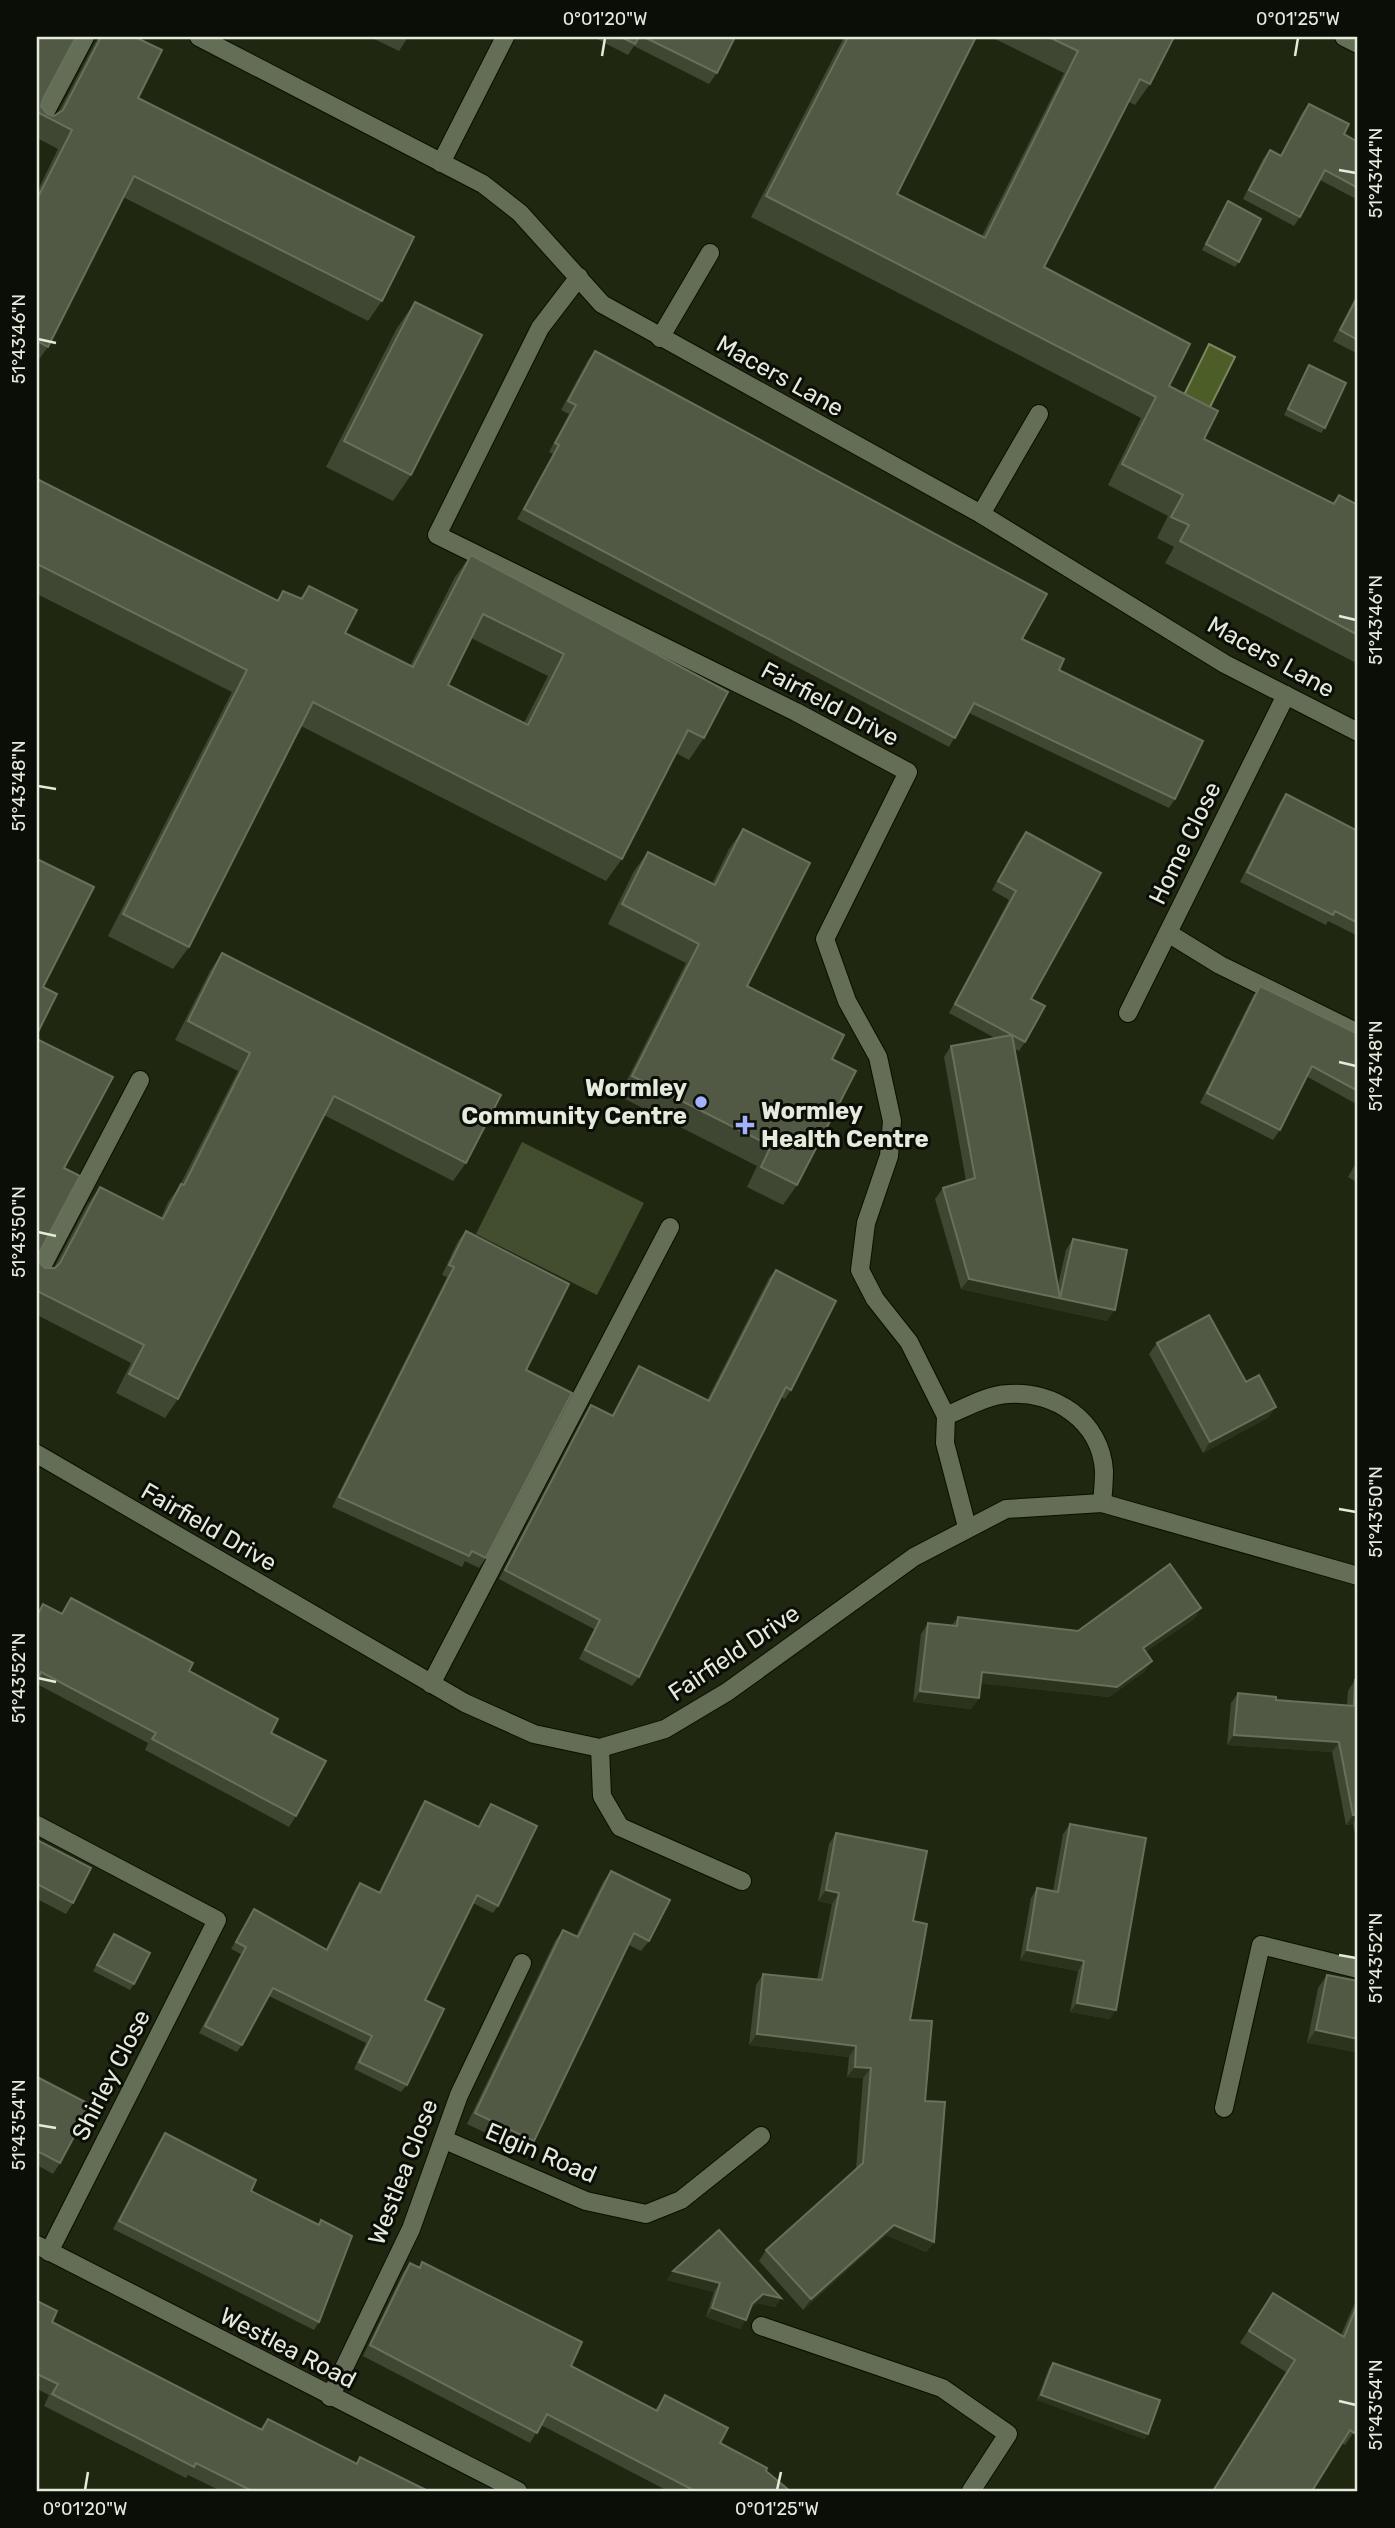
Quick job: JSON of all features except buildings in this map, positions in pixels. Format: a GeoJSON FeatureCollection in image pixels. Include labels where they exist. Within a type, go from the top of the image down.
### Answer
{"type":"FeatureCollection","features":[{"type":"Feature","properties":{"kind":"street"},"geometry":{"type":"LineString","coordinates":[[40,124],[85,37]]}},
{"type":"Feature","properties":{"kind":"street"},"geometry":{"type":"LineString","coordinates":[[441,163],[505,37]]}},
{"type":"Feature","properties":{"kind":"street"},"geometry":{"type":"LineString","coordinates":[[1344,37],[1358,44]]}},
{"type":"Feature","properties":{"kind":"street","name":"Macers Lane"},"geometry":{"type":"LineString","coordinates":[[205,38],[483,184],[520,213],[602,304],[981,514],[1225,664],[1358,732]]}},
{"type":"Feature","properties":{"kind":"street"},"geometry":{"type":"LineString","coordinates":[[660,338],[709,253]]}},
{"type":"Feature","properties":{"kind":"street","name":"Fairfield Drive"},"geometry":{"type":"LineString","coordinates":[[579,277],[540,328],[437,535],[796,712],[908,772],[825,939],[847,1001],[878,1057],[892,1121],[889,1156],[866,1223],[860,1269],[875,1299],[909,1342],[946,1416],[945,1443],[967,1527]]}},
{"type":"Feature","properties":{"kind":"street"},"geometry":{"type":"LineString","coordinates":[[981,514],[1039,414]]}},
{"type":"Feature","properties":{"kind":"street","name":"Home Close"},"geometry":{"type":"LineString","coordinates":[[1128,1013],[1286,695]]}},
{"type":"Feature","properties":{"kind":"street"},"geometry":{"type":"LineString","coordinates":[[1168,933],[1220,965],[1358,1032]]}},
{"type":"Feature","properties":{"kind":"street"},"geometry":{"type":"LineString","coordinates":[[37,1276],[140,1080]]}},
{"type":"Feature","properties":{"kind":"street"},"geometry":{"type":"LineString","coordinates":[[431,1684],[670,1227]]}},
{"type":"Feature","properties":{"kind":"street"},"geometry":{"type":"LineString","coordinates":[[946,1416],[1005,1394],[1047,1397],[1070,1410],[1085,1423],[1097,1446],[1104,1468],[1102,1503]]}},
{"type":"Feature","properties":{"kind":"street","name":"Fairfield Drive"},"geometry":{"type":"LineString","coordinates":[[37,1454],[465,1703],[534,1734],[600,1748],[665,1729],[727,1692],[914,1557],[1006,1509],[1102,1503],[1358,1576]]}},
{"type":"Feature","properties":{"kind":"street"},"geometry":{"type":"LineString","coordinates":[[600,1748],[602,1796],[620,1828],[742,1881]]}},
{"type":"Feature","properties":{"kind":"street","name":"Shirley Close"},"geometry":{"type":"LineString","coordinates":[[37,1825],[217,1920],[43,2248]]}},
{"type":"Feature","properties":{"kind":"street"},"geometry":{"type":"LineString","coordinates":[[1224,2108],[1261,1945],[1358,1969]]}},
{"type":"Feature","properties":{"kind":"street","name":"Westlea Close"},"geometry":{"type":"LineString","coordinates":[[330,2397],[411,2229],[445,2140],[458,2095],[522,1963]]}},
{"type":"Feature","properties":{"kind":"street","name":"Elgin Road"},"geometry":{"type":"LineString","coordinates":[[445,2140],[586,2201],[646,2214],[681,2200],[761,2136]]}},
{"type":"Feature","properties":{"kind":"street","name":"Westlea Road"},"geometry":{"type":"LineString","coordinates":[[43,2248],[518,2491]]}},
{"type":"Feature","properties":{"kind":"street"},"geometry":{"type":"LineString","coordinates":[[761,2326],[942,2388],[1008,2434],[971,2491]]}},
{"type":"Feature","properties":{"kind":"shaded area"},"geometry":{"type":"Polygon","coordinates":[[[1209,344],[1235,357],[1209,409],[1183,397],[1209,344]]]}},
{"type":"Feature","properties":{"kind":"shaded area"},"geometry":{"type":"Polygon","coordinates":[[[522,1142],[644,1203],[597,1295],[476,1234],[522,1142]]]}},
{"type":"Feature","properties":{"kind":"place","name":"Wormley Community Centre"},"geometry":{"type":"Point","coordinates":[701,1102]}},
{"type":"Feature","properties":{"kind":"place","name":"Wormley Health Centre"},"geometry":{"type":"Point","coordinates":[745,1125]}}]}
